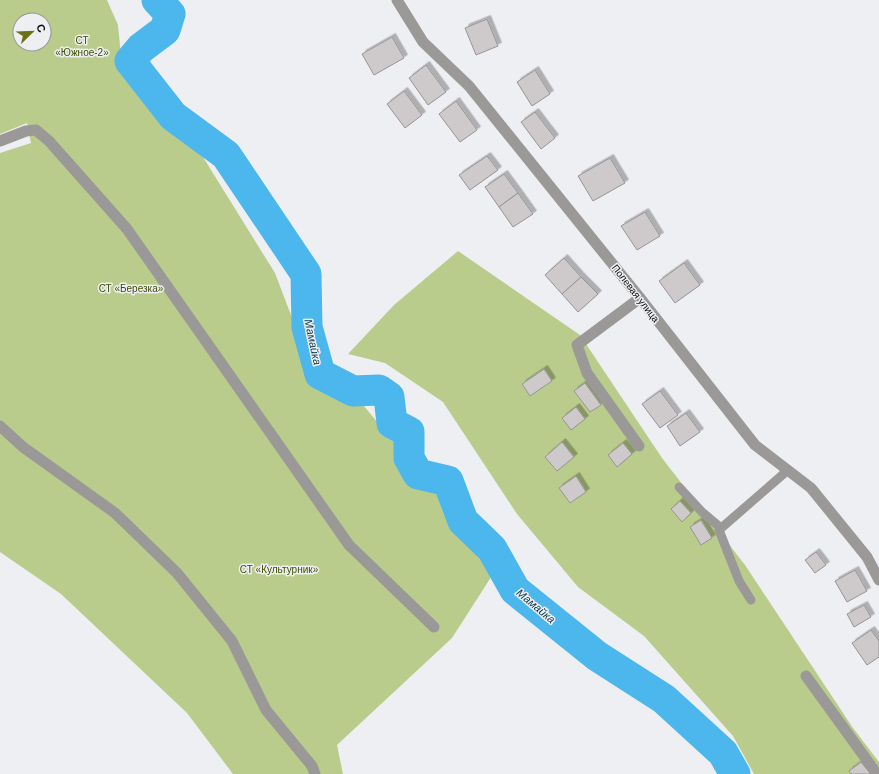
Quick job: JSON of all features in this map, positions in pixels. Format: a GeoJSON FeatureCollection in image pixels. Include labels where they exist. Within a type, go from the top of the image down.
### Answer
{"type":"FeatureCollection","features":[{"type":"Feature","properties":{"kind":"street","name":"Полевая улица"},"geometry":{"type":"LineString","coordinates":[[397,0],[423,42],[469,86],[640,298],[755,445],[811,488],[867,557],[879,580]]}},
{"type":"Feature","properties":{"kind":"street"},"geometry":{"type":"LineString","coordinates":[[0,141],[26,131],[36,130],[49,140],[127,229],[349,545],[434,627]]}},
{"type":"Feature","properties":{"kind":"street"},"geometry":{"type":"LineString","coordinates":[[639,446],[587,373],[577,345],[640,298]]}},
{"type":"Feature","properties":{"kind":"street"},"geometry":{"type":"LineString","coordinates":[[0,426],[23,447],[115,513],[177,573],[232,641],[266,710],[312,766],[315,774]]}},
{"type":"Feature","properties":{"kind":"street"},"geometry":{"type":"LineString","coordinates":[[806,676],[876,774]]}},
{"type":"Feature","properties":{"kind":"lane"},"geometry":{"type":"LineString","coordinates":[[751,600],[739,581],[719,530],[788,470]]}},
{"type":"Feature","properties":{"kind":"lane"},"geometry":{"type":"LineString","coordinates":[[679,487],[702,512],[721,528]]}},
{"type":"Feature","properties":{"kind":"green space"},"geometry":{"type":"Polygon","coordinates":[[[0,0],[107,0],[118,25],[122,66],[198,149],[275,273],[313,373],[363,405],[431,486],[495,571],[452,638],[337,745],[343,774],[233,774],[187,713],[61,594],[0,552],[0,153],[31,143],[27,123],[0,134],[0,0]]]}},
{"type":"Feature","properties":{"kind":"green space"},"geometry":{"type":"Polygon","coordinates":[[[458,251],[580,335],[662,458],[745,565],[853,728],[879,762],[879,774],[754,774],[733,736],[644,636],[578,587],[517,514],[443,402],[385,363],[348,354],[394,305],[458,251]]]}},
{"type":"Feature","properties":{"kind":"building"},"geometry":{"type":"Polygon","coordinates":[[[487,19],[498,46],[476,55],[465,28],[487,19]]]}},
{"type":"Feature","properties":{"kind":"building"},"geometry":{"type":"Polygon","coordinates":[[[392,37],[404,58],[374,75],[362,54],[392,37]]]}},
{"type":"Feature","properties":{"kind":"building"},"geometry":{"type":"Polygon","coordinates":[[[426,65],[446,92],[428,105],[409,78],[426,65]]]}},
{"type":"Feature","properties":{"kind":"building"},"geometry":{"type":"Polygon","coordinates":[[[535,70],[550,94],[532,106],[517,82],[535,70]]]}},
{"type":"Feature","properties":{"kind":"building"},"geometry":{"type":"Polygon","coordinates":[[[404,91],[422,115],[405,128],[387,104],[404,91]]]}},
{"type":"Feature","properties":{"kind":"building"},"geometry":{"type":"Polygon","coordinates":[[[456,101],[477,130],[460,142],[439,114],[456,101]]]}},
{"type":"Feature","properties":{"kind":"building"},"geometry":{"type":"Polygon","coordinates":[[[535,112],[555,138],[541,149],[521,122],[535,112]]]}},
{"type":"Feature","properties":{"kind":"building"},"geometry":{"type":"Polygon","coordinates":[[[487,156],[498,170],[470,190],[459,175],[487,156]]]}},
{"type":"Feature","properties":{"kind":"building"},"geometry":{"type":"Polygon","coordinates":[[[610,158],[625,183],[593,201],[578,176],[610,158]]]}},
{"type":"Feature","properties":{"kind":"building"},"geometry":{"type":"Polygon","coordinates":[[[504,174],[518,193],[499,207],[485,187],[504,174]]]}},
{"type":"Feature","properties":{"kind":"building"},"geometry":{"type":"Polygon","coordinates":[[[518,193],[533,214],[513,227],[499,207],[518,193]]]}},
{"type":"Feature","properties":{"kind":"building"},"geometry":{"type":"Polygon","coordinates":[[[645,212],[660,236],[637,250],[621,226],[645,212]]]}},
{"type":"Feature","properties":{"kind":"building"},"geometry":{"type":"Polygon","coordinates":[[[564,258],[581,277],[562,294],[545,275],[564,258]]]}},
{"type":"Feature","properties":{"kind":"building"},"geometry":{"type":"Polygon","coordinates":[[[684,263],[700,285],[675,303],[659,281],[684,263]]]}},
{"type":"Feature","properties":{"kind":"building"},"geometry":{"type":"Polygon","coordinates":[[[581,277],[598,294],[578,312],[562,294],[581,277]]]}},
{"type":"Feature","properties":{"kind":"building"},"geometry":{"type":"Polygon","coordinates":[[[544,369],[552,381],[530,396],[522,384],[544,369]]]}},
{"type":"Feature","properties":{"kind":"building"},"geometry":{"type":"Polygon","coordinates":[[[585,383],[601,405],[590,412],[574,391],[585,383]]]}},
{"type":"Feature","properties":{"kind":"building"},"geometry":{"type":"Polygon","coordinates":[[[660,391],[678,415],[660,428],[642,404],[660,391]]]}},
{"type":"Feature","properties":{"kind":"building"},"geometry":{"type":"Polygon","coordinates":[[[576,407],[585,419],[571,430],[562,418],[576,407]]]}},
{"type":"Feature","properties":{"kind":"building"},"geometry":{"type":"Polygon","coordinates":[[[686,413],[700,432],[680,446],[667,426],[686,413]]]}},
{"type":"Feature","properties":{"kind":"building"},"geometry":{"type":"Polygon","coordinates":[[[562,442],[574,457],[557,471],[545,457],[562,442]]]}},
{"type":"Feature","properties":{"kind":"building"},"geometry":{"type":"Polygon","coordinates":[[[623,443],[632,454],[617,467],[608,455],[623,443]]]}},
{"type":"Feature","properties":{"kind":"building"},"geometry":{"type":"Polygon","coordinates":[[[576,476],[586,492],[570,503],[559,488],[576,476]]]}},
{"type":"Feature","properties":{"kind":"building"},"geometry":{"type":"Polygon","coordinates":[[[680,501],[691,513],[682,522],[671,509],[680,501]]]}},
{"type":"Feature","properties":{"kind":"building"},"geometry":{"type":"Polygon","coordinates":[[[701,520],[712,538],[701,545],[690,527],[701,520]]]}},
{"type":"Feature","properties":{"kind":"building"},"geometry":{"type":"Polygon","coordinates":[[[816,552],[826,565],[815,573],[805,560],[816,552]]]}},
{"type":"Feature","properties":{"kind":"building"},"geometry":{"type":"Polygon","coordinates":[[[855,570],[867,591],[847,602],[835,581],[855,570]]]}},
{"type":"Feature","properties":{"kind":"building"},"geometry":{"type":"Polygon","coordinates":[[[864,605],[871,617],[854,627],[847,614],[864,605]]]}},
{"type":"Feature","properties":{"kind":"building"},"geometry":{"type":"Polygon","coordinates":[[[871,630],[879,641],[879,657],[867,665],[852,643],[871,630]]]}},
{"type":"Feature","properties":{"kind":"building"},"geometry":{"type":"Polygon","coordinates":[[[861,762],[871,774],[851,774],[849,771],[861,762]]]}},
{"type":"Feature","properties":{"kind":"waterway","name":"Мамайка"},"geometry":{"type":"LineString","coordinates":[[157,0],[170,14],[165,30],[141,48],[130,61],[173,116],[226,155],[306,274],[307,327],[320,374],[353,391],[379,390],[389,397],[392,423],[409,432],[409,458],[418,474],[448,481],[463,521],[492,549],[515,590],[597,656],[664,699],[723,753],[735,774]]}},
{"type":"Feature","properties":{"kind":"park label","name":"СТ «Южное-2»"},"geometry":{"type":"Point","coordinates":[82,46]}},
{"type":"Feature","properties":{"kind":"park label","name":"СТ «Березка»"},"geometry":{"type":"Point","coordinates":[131,288]}},
{"type":"Feature","properties":{"kind":"park label","name":"СТ «Культурник»"},"geometry":{"type":"Point","coordinates":[279,569]}}]}
